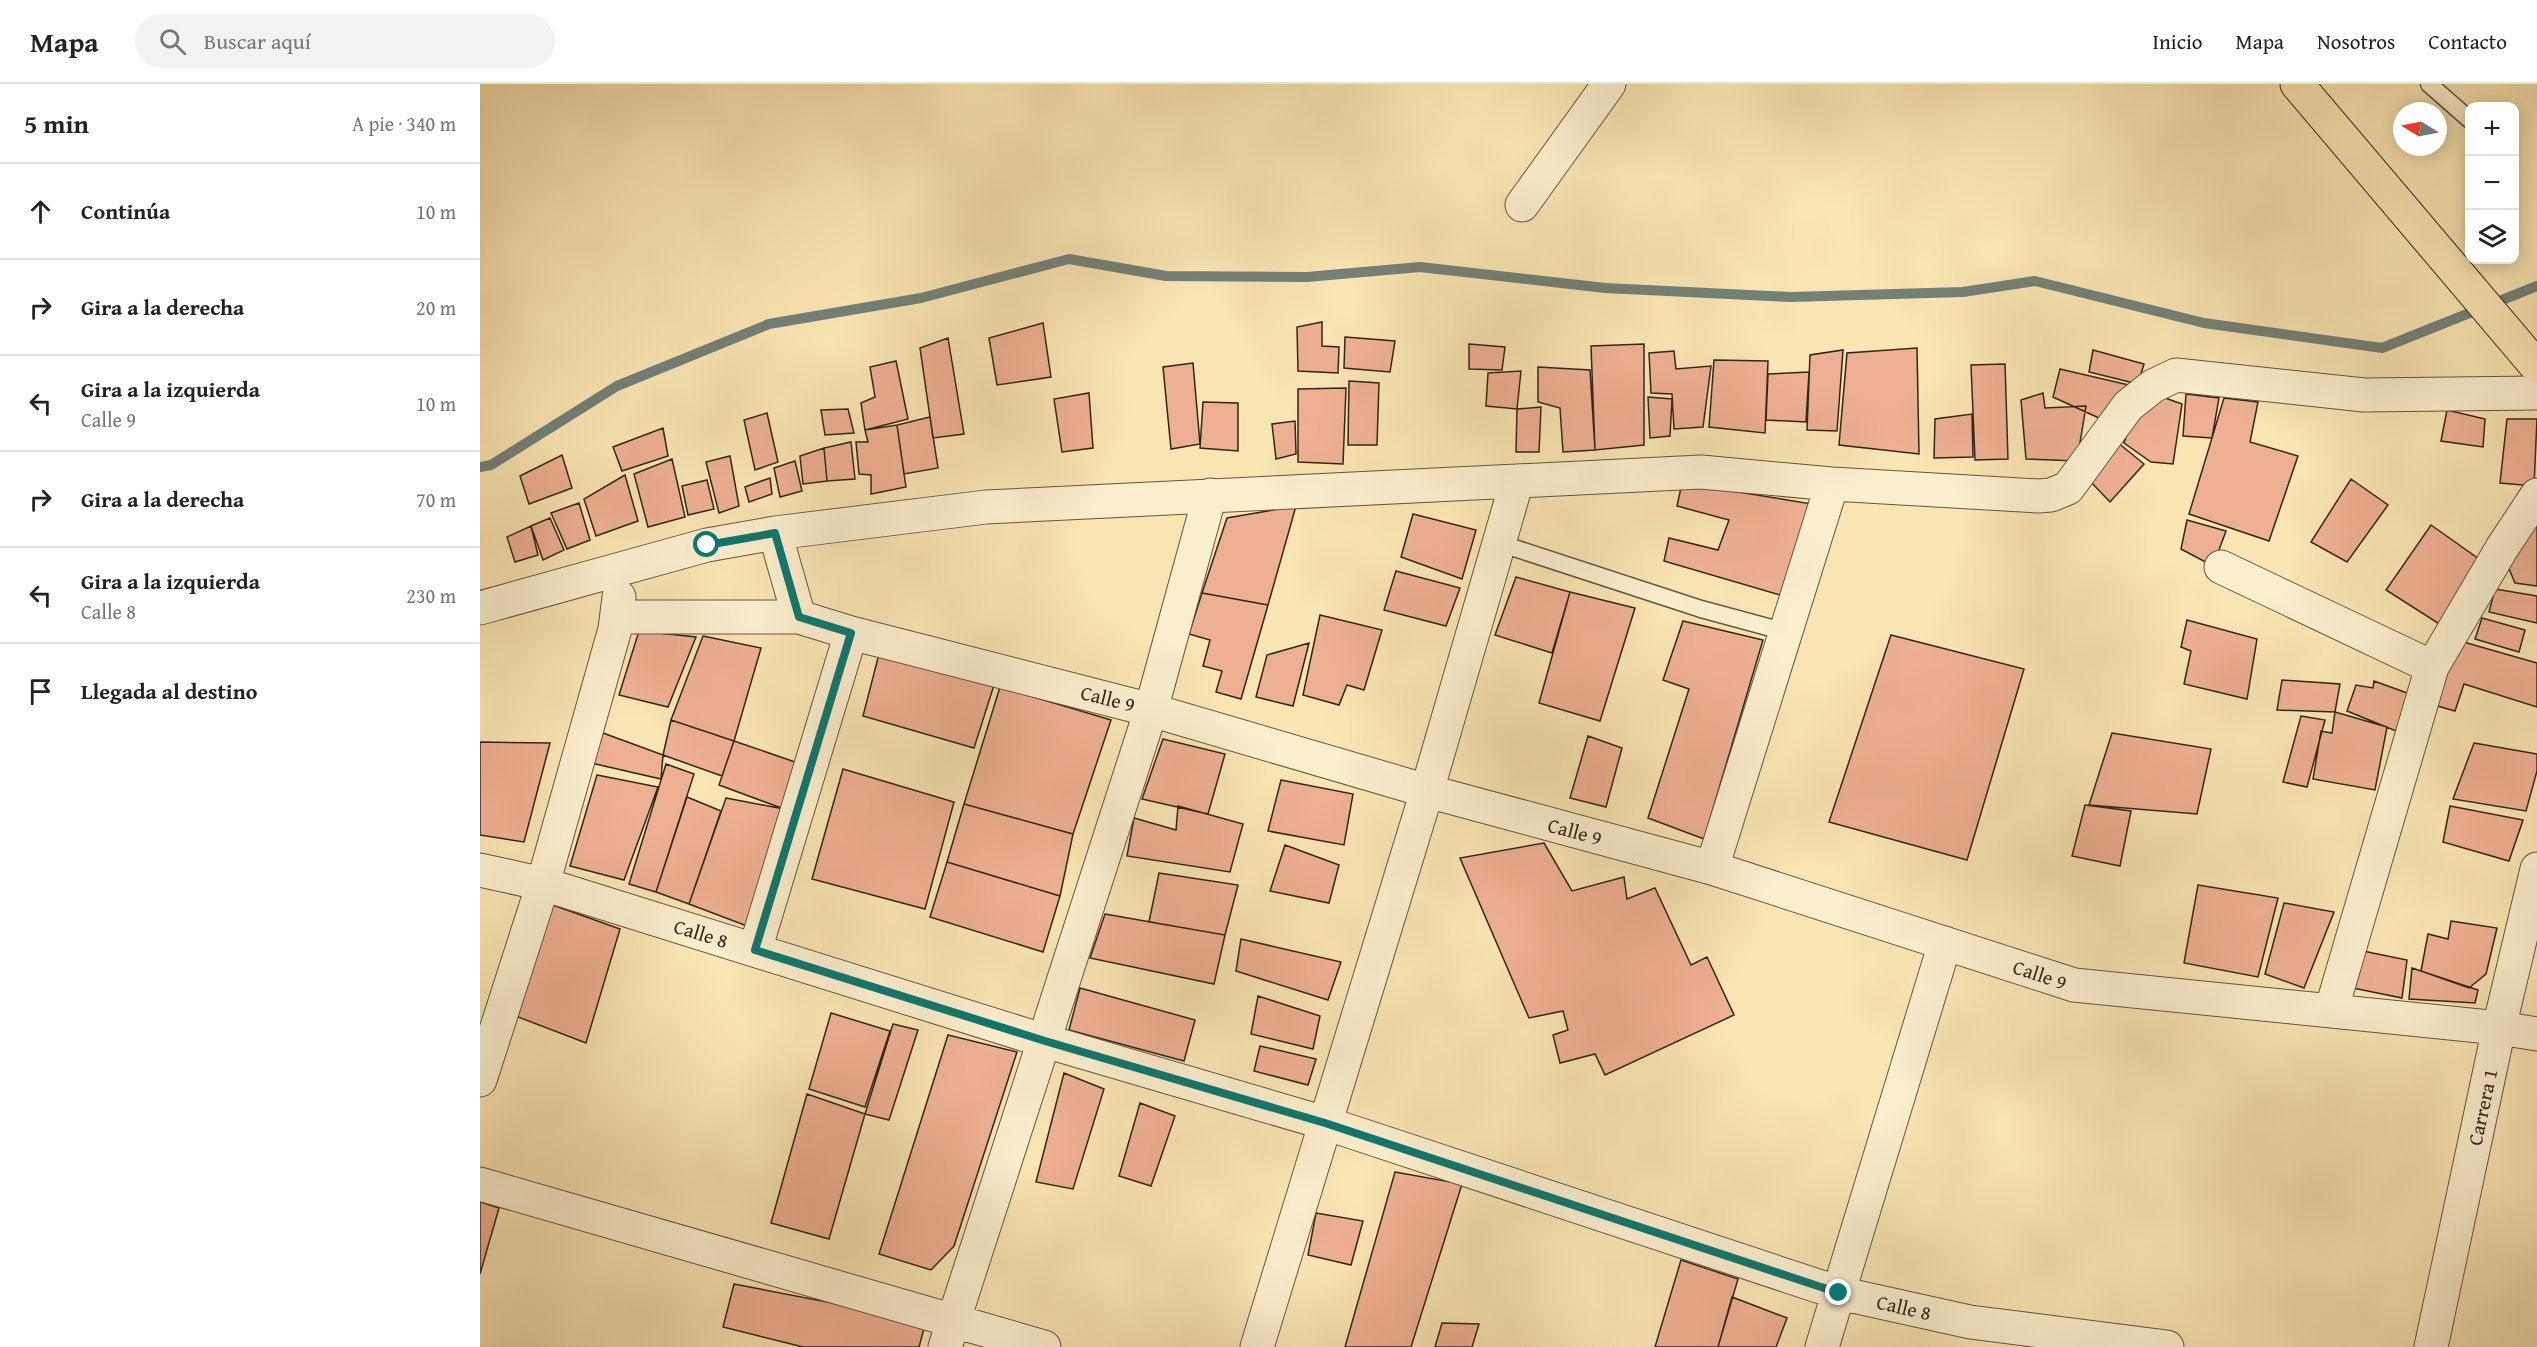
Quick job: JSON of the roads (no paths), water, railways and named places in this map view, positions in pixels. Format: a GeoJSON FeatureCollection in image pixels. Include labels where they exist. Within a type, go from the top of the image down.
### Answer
{"type":"FeatureCollection","features":[{"type":"Feature","properties":{"kind":"main road"},"geometry":{"type":"LineString","coordinates":[[2301,85],[2537,367]]}},
{"type":"Feature","properties":{"kind":"street"},"geometry":{"type":"LineString","coordinates":[[1522,205],[1609,84]]}},
{"type":"Feature","properties":{"kind":"street"},"geometry":{"type":"LineString","coordinates":[[480,608],[707,545],[775,533],[986,507],[1701,472],[1832,484],[2051,495],[2068,488],[2128,406],[2153,386],[2176,375],[2364,395],[2537,393]]}},
{"type":"Feature","properties":{"kind":"street"},"geometry":{"type":"LineString","coordinates":[[1257,1347],[1428,791],[1517,481]]}},
{"type":"Feature","properties":{"kind":"street"},"geometry":{"type":"LineString","coordinates":[[1712,868],[1832,484]]}},
{"type":"Feature","properties":{"kind":"street"},"geometry":{"type":"LineString","coordinates":[[950,1334],[1151,710],[1210,495]]}},
{"type":"Feature","properties":{"kind":"street"},"geometry":{"type":"LineString","coordinates":[[2331,1011],[2432,667],[2502,548],[2537,495]]}},
{"type":"Feature","properties":{"kind":"street"},"geometry":{"type":"LineString","coordinates":[[775,533],[799,617]]}},
{"type":"Feature","properties":{"kind":"street"},"geometry":{"type":"LineString","coordinates":[[2221,567],[2432,667]]}},
{"type":"Feature","properties":{"kind":"street"},"geometry":{"type":"LineString","coordinates":[[480,1080],[543,884],[617,617],[621,568]]}},
{"type":"Feature","properties":{"kind":"street","name":"Calle 9"},"geometry":{"type":"LineString","coordinates":[[617,617],[799,617],[851,633],[1151,710],[1428,791],[1712,868],[2074,986],[2499,1028],[2537,1034]]}},
{"type":"Feature","properties":{"kind":"street"},"geometry":{"type":"LineString","coordinates":[[755,950],[851,633]]}},
{"type":"Feature","properties":{"kind":"street","name":"Carrera 1"},"geometry":{"type":"LineString","coordinates":[[2431,1347],[2499,1028],[2537,868]]}},
{"type":"Feature","properties":{"kind":"street","name":"Calle 8"},"geometry":{"type":"LineString","coordinates":[[480,870],[543,884],[1045,1041],[1325,1123],[1839,1293],[1971,1322],[2167,1347]]}},
{"type":"Feature","properties":{"kind":"street"},"geometry":{"type":"LineString","coordinates":[[1822,1347],[1945,943]]}},
{"type":"Feature","properties":{"kind":"street"},"geometry":{"type":"LineString","coordinates":[[480,1184],[950,1334],[1044,1347]]}},
{"type":"Feature","properties":{"kind":"lane"},"geometry":{"type":"LineString","coordinates":[[2429,84],[2465,116]]}},
{"type":"Feature","properties":{"kind":"lane"},"geometry":{"type":"LineString","coordinates":[[1499,543],[1701,609],[1786,632]]}},
{"type":"Feature","properties":{"kind":"waterway"},"geometry":{"type":"LineString","coordinates":[[480,467],[491,465],[617,386],[769,324],[921,298],[1069,259],[1166,276],[1307,277],[1420,267],[1605,288],[1791,297],[1963,292],[2035,281],[2204,323],[2382,348],[2537,286]]}}]}
